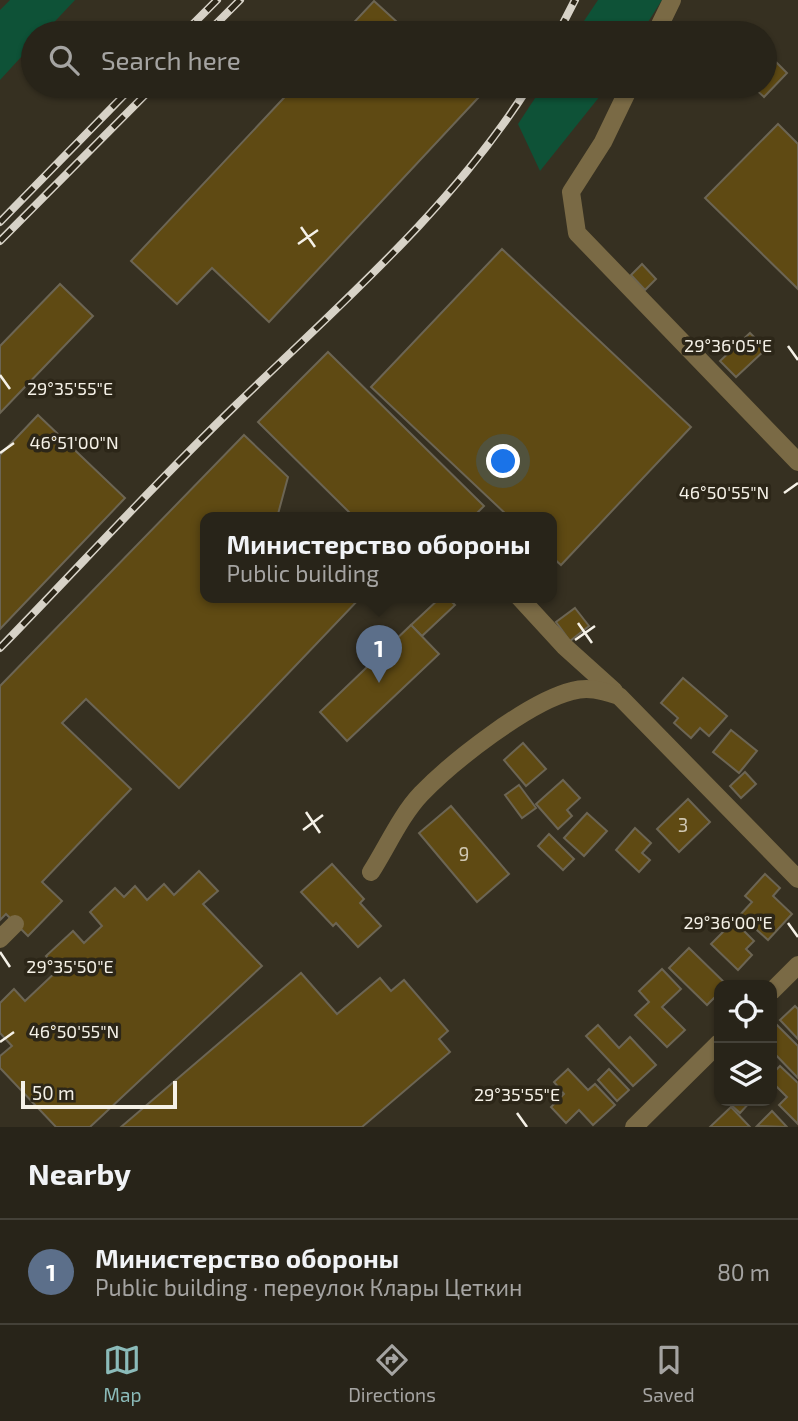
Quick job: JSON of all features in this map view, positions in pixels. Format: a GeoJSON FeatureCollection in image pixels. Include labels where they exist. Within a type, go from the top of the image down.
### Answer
{"type":"FeatureCollection","features":[{"type":"Feature","properties":{"kind":"street"},"geometry":{"type":"LineString","coordinates":[[661,21],[671,0]]}},
{"type":"Feature","properties":{"kind":"street"},"geometry":{"type":"LineString","coordinates":[[624,98],[603,142],[571,192],[577,233],[798,462]]}},
{"type":"Feature","properties":{"kind":"street"},"geometry":{"type":"LineString","coordinates":[[525,603],[564,646],[620,696],[798,879]]}},
{"type":"Feature","properties":{"kind":"street"},"geometry":{"type":"LineString","coordinates":[[371,872],[419,796],[469,751],[538,707],[572,691],[597,688],[620,696]]}},
{"type":"Feature","properties":{"kind":"street"},"geometry":{"type":"LineString","coordinates":[[0,939],[15,925]]}},
{"type":"Feature","properties":{"kind":"street"},"geometry":{"type":"LineString","coordinates":[[777,986],[798,965]]}},
{"type":"Feature","properties":{"kind":"street"},"geometry":{"type":"LineString","coordinates":[[634,1127],[714,1048]]}},
{"type":"Feature","properties":{"kind":"green space"},"geometry":{"type":"Polygon","coordinates":[[[10,0],[75,0],[55,21],[21,21],[21,57],[0,80],[0,10],[10,0]]]}},
{"type":"Feature","properties":{"kind":"green space"},"geometry":{"type":"Polygon","coordinates":[[[598,0],[662,0],[649,21],[584,21],[598,0]]]}},
{"type":"Feature","properties":{"kind":"green space"},"geometry":{"type":"Polygon","coordinates":[[[535,98],[598,98],[540,171],[518,124],[535,98]]]}},
{"type":"Feature","properties":{"kind":"building"},"geometry":{"type":"Polygon","coordinates":[[[374,1],[396,21],[355,21],[374,1]]]}},
{"type":"Feature","properties":{"kind":"building"},"geometry":{"type":"Polygon","coordinates":[[[777,63],[787,73],[777,83],[777,63]]]}},
{"type":"Feature","properties":{"kind":"building"},"geometry":{"type":"Polygon","coordinates":[[[284,98],[478,98],[269,322],[212,268],[177,304],[131,261],[284,98]]]}},
{"type":"Feature","properties":{"kind":"building"},"geometry":{"type":"Polygon","coordinates":[[[778,124],[798,144],[798,289],[705,198],[778,124]]]}},
{"type":"Feature","properties":{"kind":"building"},"geometry":{"type":"Polygon","coordinates":[[[502,249],[691,427],[561,565],[557,561],[557,512],[504,512],[371,387],[502,249]]]}},
{"type":"Feature","properties":{"kind":"building"},"geometry":{"type":"Polygon","coordinates":[[[642,264],[656,279],[645,290],[631,275],[642,264]]]}},
{"type":"Feature","properties":{"kind":"building"},"geometry":{"type":"Polygon","coordinates":[[[60,284],[93,316],[0,413],[0,346],[60,284]]]}},
{"type":"Feature","properties":{"kind":"building"},"geometry":{"type":"Polygon","coordinates":[[[750,333],[766,349],[736,377],[720,361],[750,333]]]}},
{"type":"Feature","properties":{"kind":"building"},"geometry":{"type":"Polygon","coordinates":[[[328,352],[484,506],[478,512],[349,512],[258,422],[328,352]]]}},
{"type":"Feature","properties":{"kind":"building"},"geometry":{"type":"Polygon","coordinates":[[[38,415],[125,498],[0,629],[0,455],[38,415]]]}},
{"type":"Feature","properties":{"kind":"building"},"geometry":{"type":"Polygon","coordinates":[[[244,435],[288,477],[279,512],[200,512],[200,603],[355,603],[179,788],[86,699],[62,723],[131,789],[42,882],[62,901],[28,936],[6,914],[0,920],[0,686],[244,435]]]}},
{"type":"Feature","properties":{"kind":"building"},"geometry":{"type":"Polygon","coordinates":[[[435,603],[455,605],[422,636],[411,625],[435,603]]]}},
{"type":"Feature","properties":{"kind":"building"},"geometry":{"type":"Polygon","coordinates":[[[575,608],[589,626],[570,641],[556,622],[575,608]]]}},
{"type":"Feature","properties":{"kind":"building"},"geometry":{"type":"Polygon","coordinates":[[[411,625],[439,654],[347,741],[320,712],[411,625]]]}},
{"type":"Feature","properties":{"kind":"building"},"geometry":{"type":"Polygon","coordinates":[[[683,678],[727,716],[709,736],[700,728],[691,738],[674,723],[678,718],[661,703],[683,678]]]}},
{"type":"Feature","properties":{"kind":"building"},"geometry":{"type":"Polygon","coordinates":[[[731,730],[757,751],[739,773],[713,752],[731,730]]]}},
{"type":"Feature","properties":{"kind":"building"},"geometry":{"type":"Polygon","coordinates":[[[523,743],[546,769],[526,786],[504,760],[523,743]]]}},
{"type":"Feature","properties":{"kind":"building"},"geometry":{"type":"Polygon","coordinates":[[[745,772],[756,784],[741,798],[730,786],[745,772]]]}},
{"type":"Feature","properties":{"kind":"building"},"geometry":{"type":"Polygon","coordinates":[[[563,780],[580,798],[567,810],[572,816],[558,829],[536,804],[563,780]]]}},
{"type":"Feature","properties":{"kind":"building"},"geometry":{"type":"Polygon","coordinates":[[[519,785],[536,808],[522,818],[505,795],[519,785]]]}},
{"type":"Feature","properties":{"kind":"building"},"geometry":{"type":"Polygon","coordinates":[[[688,799],[710,822],[679,852],[657,829],[688,799]]]}},
{"type":"Feature","properties":{"kind":"building"},"geometry":{"type":"Polygon","coordinates":[[[451,806],[509,874],[477,902],[419,833],[451,806]]]}},
{"type":"Feature","properties":{"kind":"building"},"geometry":{"type":"Polygon","coordinates":[[[587,813],[607,831],[584,856],[564,838],[587,813]]]}},
{"type":"Feature","properties":{"kind":"building"},"geometry":{"type":"Polygon","coordinates":[[[635,828],[651,843],[642,853],[650,860],[639,872],[616,850],[635,828]]]}},
{"type":"Feature","properties":{"kind":"building"},"geometry":{"type":"Polygon","coordinates":[[[549,834],[574,859],[563,870],[538,846],[549,834]]]}},
{"type":"Feature","properties":{"kind":"building"},"geometry":{"type":"Polygon","coordinates":[[[332,864],[364,899],[360,903],[381,926],[358,947],[336,923],[333,926],[301,892],[332,864]]]}},
{"type":"Feature","properties":{"kind":"building"},"geometry":{"type":"Polygon","coordinates":[[[199,871],[218,891],[203,904],[262,966],[90,1127],[56,1127],[0,1068],[0,1056],[12,1046],[0,1033],[0,1003],[14,989],[25,1001],[59,969],[46,956],[73,931],[84,943],[102,926],[90,912],[115,888],[124,897],[135,886],[147,900],[164,884],[174,895],[199,871]]]}},
{"type":"Feature","properties":{"kind":"building"},"geometry":{"type":"Polygon","coordinates":[[[765,874],[780,888],[773,896],[792,914],[768,940],[740,915],[752,902],[745,896],[765,874]]]}},
{"type":"Feature","properties":{"kind":"building"},"geometry":{"type":"Polygon","coordinates":[[[734,921],[754,941],[746,949],[752,955],[738,970],[711,944],[734,921]]]}},
{"type":"Feature","properties":{"kind":"building"},"geometry":{"type":"Polygon","coordinates":[[[689,948],[722,980],[714,980],[714,998],[707,1005],[669,968],[689,948]]]}},
{"type":"Feature","properties":{"kind":"building"},"geometry":{"type":"Polygon","coordinates":[[[662,969],[681,989],[662,1007],[685,1030],[667,1047],[635,1015],[649,1002],[639,991],[662,969]]]}},
{"type":"Feature","properties":{"kind":"building"},"geometry":{"type":"Polygon","coordinates":[[[301,973],[337,1014],[380,978],[391,991],[404,980],[448,1031],[439,1039],[450,1052],[362,1127],[121,1127],[301,973]]]}},
{"type":"Feature","properties":{"kind":"building"},"geometry":{"type":"Polygon","coordinates":[[[795,1006],[798,1009],[798,1039],[780,1020],[795,1006]]]}},
{"type":"Feature","properties":{"kind":"building"},"geometry":{"type":"Polygon","coordinates":[[[598,1025],[619,1048],[630,1037],[656,1065],[633,1086],[586,1036],[598,1025]]]}},
{"type":"Feature","properties":{"kind":"building"},"geometry":{"type":"Polygon","coordinates":[[[777,1025],[798,1046],[798,1078],[777,1056],[777,1025]]]}},
{"type":"Feature","properties":{"kind":"building"},"geometry":{"type":"Polygon","coordinates":[[[780,1066],[798,1083],[798,1124],[779,1105],[787,1097],[777,1087],[777,1069],[780,1066]]]}},
{"type":"Feature","properties":{"kind":"building"},"geometry":{"type":"Polygon","coordinates":[[[568,1069],[588,1090],[595,1084],[615,1105],[593,1125],[579,1110],[566,1123],[551,1107],[564,1094],[554,1082],[568,1069]]]}},
{"type":"Feature","properties":{"kind":"building"},"geometry":{"type":"Polygon","coordinates":[[[609,1069],[629,1090],[617,1101],[598,1080],[609,1069]]]}},
{"type":"Feature","properties":{"kind":"building"},"geometry":{"type":"Polygon","coordinates":[[[732,1106],[746,1106],[740,1113],[732,1106]]]}},
{"type":"Feature","properties":{"kind":"building"},"geometry":{"type":"Polygon","coordinates":[[[731,1107],[750,1127],[710,1127],[731,1107]]]}},
{"type":"Feature","properties":{"kind":"building"},"geometry":{"type":"Polygon","coordinates":[[[772,1111],[787,1127],[757,1126],[772,1111]]]}},
{"type":"Feature","properties":{"kind":"railway"},"geometry":{"type":"LineString","coordinates":[[196,21],[217,0]]}},
{"type":"Feature","properties":{"kind":"railway"},"geometry":{"type":"LineString","coordinates":[[219,21],[240,0]]}},
{"type":"Feature","properties":{"kind":"railway"},"geometry":{"type":"LineString","coordinates":[[564,21],[575,0]]}},
{"type":"Feature","properties":{"kind":"railway"},"geometry":{"type":"LineString","coordinates":[[0,222],[121,98]]}},
{"type":"Feature","properties":{"kind":"railway"},"geometry":{"type":"LineString","coordinates":[[0,241],[142,98]]}},
{"type":"Feature","properties":{"kind":"railway"},"geometry":{"type":"LineString","coordinates":[[0,648],[176,464],[392,254],[465,174],[521,98]]}},
{"type":"Feature","properties":{"kind":"place","name":"Министерство обороны"},"geometry":{"type":"Point","coordinates":[379,683]}}]}
